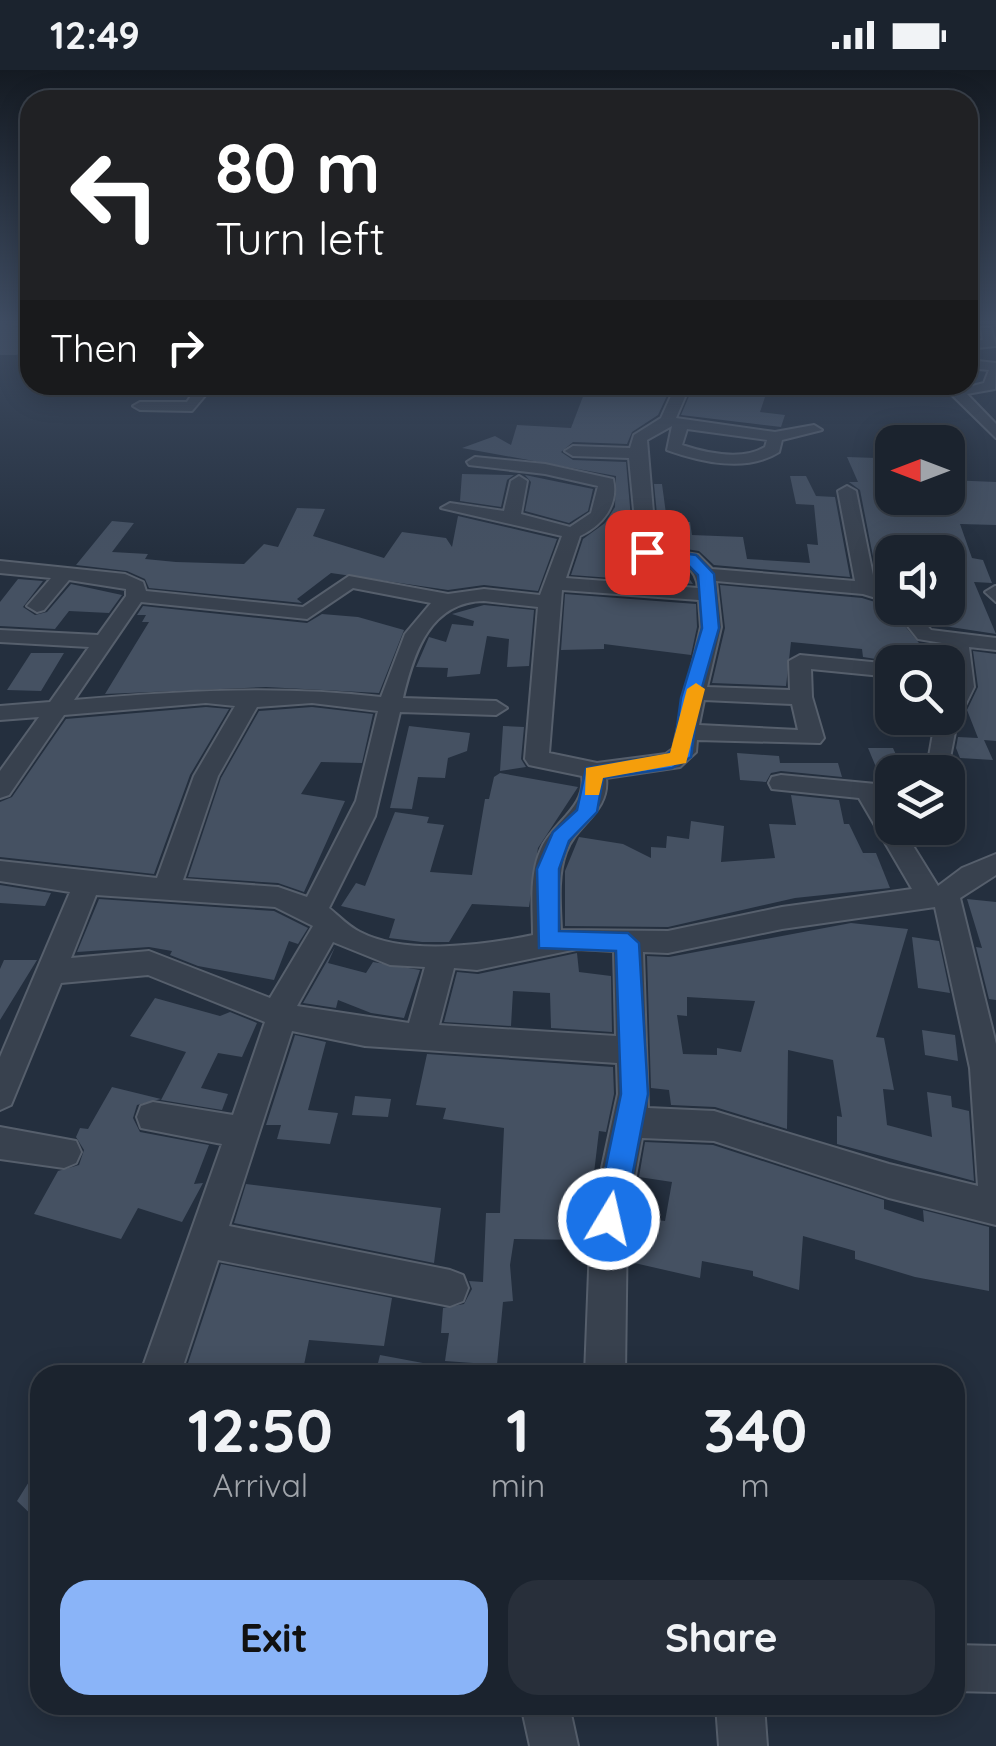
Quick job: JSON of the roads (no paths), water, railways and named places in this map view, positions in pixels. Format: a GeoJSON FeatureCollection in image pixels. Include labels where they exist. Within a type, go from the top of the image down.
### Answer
{"type":"FeatureCollection","features":[{"type":"Feature","properties":{"kind":"street"},"geometry":{"type":"LineString","coordinates":[[140,406],[192,407],[195,399]]}},
{"type":"Feature","properties":{"kind":"street"},"geometry":{"type":"LineString","coordinates":[[679,399],[673,423],[673,447],[695,453],[765,455],[770,453],[775,437]]}},
{"type":"Feature","properties":{"kind":"street"},"geometry":{"type":"LineString","coordinates":[[963,399],[996,432]]}},
{"type":"Feature","properties":{"kind":"street"},"geometry":{"type":"LineString","coordinates":[[607,483],[600,518],[572,533],[550,592],[537,759],[594,772],[672,761],[684,752],[711,628],[707,584],[691,559],[647,552],[637,453],[640,438],[673,423],[775,437],[814,430]]}},
{"type":"Feature","properties":{"kind":"street"},"geometry":{"type":"LineString","coordinates":[[573,451],[637,453]]}},
{"type":"Feature","properties":{"kind":"street"},"geometry":{"type":"LineString","coordinates":[[474,462],[545,469],[607,483],[642,483]]}},
{"type":"Feature","properties":{"kind":"street"},"geometry":{"type":"LineString","coordinates":[[512,518],[519,481]]}},
{"type":"Feature","properties":{"kind":"street"},"geometry":{"type":"LineString","coordinates":[[847,491],[866,588]]}},
{"type":"Feature","properties":{"kind":"street"},"geometry":{"type":"LineString","coordinates":[[450,508],[572,533]]}},
{"type":"Feature","properties":{"kind":"street"},"geometry":{"type":"LineString","coordinates":[[0,567],[132,582],[136,596]]}},
{"type":"Feature","properties":{"kind":"street"},"geometry":{"type":"LineString","coordinates":[[37,606],[66,572]]}},
{"type":"Feature","properties":{"kind":"street"},"geometry":{"type":"LineString","coordinates":[[136,596],[307,613],[345,584],[362,582],[450,600],[707,584],[875,591]]}},
{"type":"Feature","properties":{"kind":"street"},"geometry":{"type":"LineString","coordinates":[[0,789],[136,596]]}},
{"type":"Feature","properties":{"kind":"street"},"geometry":{"type":"LineString","coordinates":[[163,1365],[280,1015],[367,803],[382,753],[390,705],[412,641],[450,600]]}},
{"type":"Feature","properties":{"kind":"street"},"geometry":{"type":"LineString","coordinates":[[916,625],[925,635]]}},
{"type":"Feature","properties":{"kind":"street"},"geometry":{"type":"LineString","coordinates":[[906,645],[907,640],[925,635],[996,644]]}},
{"type":"Feature","properties":{"kind":"street"},"geometry":{"type":"LineString","coordinates":[[0,636],[104,642]]}},
{"type":"Feature","properties":{"kind":"street"},"geometry":{"type":"LineString","coordinates":[[941,755],[946,722],[963,688],[958,640]]}},
{"type":"Feature","properties":{"kind":"street"},"geometry":{"type":"LineString","coordinates":[[686,732],[812,738],[800,698],[800,660],[875,669]]}},
{"type":"Feature","properties":{"kind":"street"},"geometry":{"type":"LineString","coordinates":[[694,693],[800,698]]}},
{"type":"Feature","properties":{"kind":"street"},"geometry":{"type":"LineString","coordinates":[[0,714],[168,696],[250,700],[312,696],[390,705],[496,708]]}},
{"type":"Feature","properties":{"kind":"street"},"geometry":{"type":"LineString","coordinates":[[167,886],[188,839],[206,776],[250,700]]}},
{"type":"Feature","properties":{"kind":"street"},"geometry":{"type":"LineString","coordinates":[[547,942],[551,858],[560,837],[587,812],[594,772]]}},
{"type":"Feature","properties":{"kind":"street"},"geometry":{"type":"LineString","coordinates":[[782,784],[867,790],[938,897],[991,1068],[996,1190]]}},
{"type":"Feature","properties":{"kind":"street"},"geometry":{"type":"LineString","coordinates":[[0,871],[87,884],[167,886],[278,897],[321,917],[351,941],[390,953],[477,958],[576,938],[668,942],[782,918],[938,897],[996,864]]}},
{"type":"Feature","properties":{"kind":"street"},"geometry":{"type":"LineString","coordinates":[[0,1094],[87,884]]}},
{"type":"Feature","properties":{"kind":"street"},"geometry":{"type":"LineString","coordinates":[[604,1365],[609,1219],[634,1094],[628,943]]}},
{"type":"Feature","properties":{"kind":"street"},"geometry":{"type":"LineString","coordinates":[[419,1037],[436,992],[441,958]]}},
{"type":"Feature","properties":{"kind":"street"},"geometry":{"type":"LineString","coordinates":[[53,972],[149,963],[280,1015],[365,1033],[630,1050]]}},
{"type":"Feature","properties":{"kind":"street"},"geometry":{"type":"LineString","coordinates":[[152,1117],[242,1132]]}},
{"type":"Feature","properties":{"kind":"street"},"geometry":{"type":"LineString","coordinates":[[626,1122],[714,1126],[996,1208]]}},
{"type":"Feature","properties":{"kind":"street"},"geometry":{"type":"LineString","coordinates":[[0,1143],[64,1152]]}},
{"type":"Feature","properties":{"kind":"street"},"geometry":{"type":"LineString","coordinates":[[207,1240],[450,1288]]}},
{"type":"Feature","properties":{"kind":"street"},"geometry":{"type":"LineString","coordinates":[[965,1668],[996,1669]]}},
{"type":"Feature","properties":{"kind":"street"},"geometry":{"type":"LineString","coordinates":[[546,1715],[554,1746]]}},
{"type":"Feature","properties":{"kind":"street"},"geometry":{"type":"LineString","coordinates":[[741,1715],[743,1746]]}}]}
